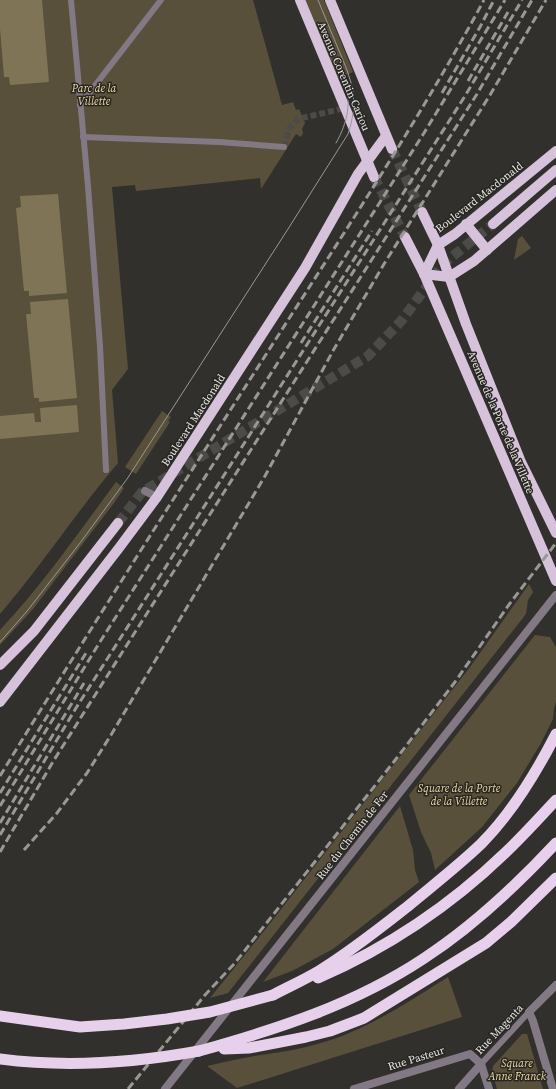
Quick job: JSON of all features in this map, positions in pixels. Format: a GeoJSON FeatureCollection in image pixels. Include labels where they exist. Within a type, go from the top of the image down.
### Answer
{"type":"FeatureCollection","features":[{"type":"Feature","properties":{"kind":"highway"},"geometry":{"type":"LineString","coordinates":[[273,995],[318,972],[341,957],[410,904],[468,855],[496,826],[515,802],[539,765],[556,734]]}},
{"type":"Feature","properties":{"kind":"highway"},"geometry":{"type":"LineString","coordinates":[[0,1016],[80,1026],[124,1024],[210,1012],[273,995],[311,981],[379,948],[424,920],[505,853],[556,800]]}},
{"type":"Feature","properties":{"kind":"highway"},"geometry":{"type":"LineString","coordinates":[[199,1051],[283,1026],[348,1000],[396,975],[424,958],[471,923],[507,893],[556,843]]}},
{"type":"Feature","properties":{"kind":"highway"},"geometry":{"type":"LineString","coordinates":[[0,1059],[31,1063],[67,1064],[133,1061],[199,1051],[249,1048],[330,1031],[364,1018],[486,943],[511,922],[556,878]]}},
{"type":"Feature","properties":{"kind":"main road","name":"Avenue Corentin Cariou"},"geometry":{"type":"LineString","coordinates":[[300,0],[367,161]]}},
{"type":"Feature","properties":{"kind":"main road","name":"Avenue Corentin Cariou"},"geometry":{"type":"LineString","coordinates":[[330,0],[392,148]]}},
{"type":"Feature","properties":{"kind":"main road","name":"Boulevard Macdonald"},"geometry":{"type":"LineString","coordinates":[[0,702],[157,497],[305,268],[350,187],[386,136]]}},
{"type":"Feature","properties":{"kind":"main road","name":"Boulevard Macdonald"},"geometry":{"type":"LineString","coordinates":[[424,274],[438,245],[455,234],[556,151]]}},
{"type":"Feature","properties":{"kind":"main road"},"geometry":{"type":"LineString","coordinates":[[367,161],[374,177]]}},
{"type":"Feature","properties":{"kind":"main road"},"geometry":{"type":"LineString","coordinates":[[493,224],[556,170]]}},
{"type":"Feature","properties":{"kind":"main road"},"geometry":{"type":"LineString","coordinates":[[405,237],[424,274],[449,277],[470,264],[556,190]]}},
{"type":"Feature","properties":{"kind":"main road"},"geometry":{"type":"LineString","coordinates":[[422,212],[438,245]]}},
{"type":"Feature","properties":{"kind":"main road"},"geometry":{"type":"LineString","coordinates":[[466,224],[487,250]]}},
{"type":"Feature","properties":{"kind":"main road","name":"Avenue de la Porte de la Villette"},"geometry":{"type":"LineString","coordinates":[[438,245],[466,324],[521,462],[556,533]]}},
{"type":"Feature","properties":{"kind":"main road","name":"Avenue de la Porte de la Villette"},"geometry":{"type":"LineString","coordinates":[[424,274],[556,581]]}},
{"type":"Feature","properties":{"kind":"main road"},"geometry":{"type":"LineString","coordinates":[[449,332],[466,324]]}},
{"type":"Feature","properties":{"kind":"main road"},"geometry":{"type":"LineString","coordinates":[[0,665],[34,631],[118,522]]}},
{"type":"Feature","properties":{"kind":"street"},"geometry":{"type":"LineString","coordinates":[[71,0],[100,338],[106,470]]}},
{"type":"Feature","properties":{"kind":"street"},"geometry":{"type":"LineString","coordinates":[[80,106],[160,0]]}},
{"type":"Feature","properties":{"kind":"street"},"geometry":{"type":"LineString","coordinates":[[80,106],[88,107]]}},
{"type":"Feature","properties":{"kind":"street"},"geometry":{"type":"LineString","coordinates":[[83,137],[219,142],[284,147]]}},
{"type":"Feature","properties":{"kind":"street"},"geometry":{"type":"LineString","coordinates":[[85,161],[93,160]]}},
{"type":"Feature","properties":{"kind":"street"},"geometry":{"type":"LineString","coordinates":[[145,491],[157,497]]}},
{"type":"Feature","properties":{"kind":"street","name":"Rue du Chemin de Fer"},"geometry":{"type":"LineString","coordinates":[[165,1089],[556,595]]}},
{"type":"Feature","properties":{"kind":"street","name":"Rue Magenta"},"geometry":{"type":"LineString","coordinates":[[459,1089],[556,984]]}},
{"type":"Feature","properties":{"kind":"street"},"geometry":{"type":"LineString","coordinates":[[529,1012],[553,1089]]}},
{"type":"Feature","properties":{"kind":"street","name":"Rue Pasteur"},"geometry":{"type":"LineString","coordinates":[[354,1089],[470,1054],[481,1064]]}},
{"type":"Feature","properties":{"kind":"street"},"geometry":{"type":"LineString","coordinates":[[481,1064],[488,1089]]}},
{"type":"Feature","properties":{"kind":"green space","name":"Parc de la Villette"},"geometry":{"type":"Polygon","coordinates":[[[0,0],[253,0],[282,105],[293,102],[296,110],[299,109],[305,123],[302,129],[303,133],[301,137],[296,134],[261,189],[260,178],[136,191],[135,185],[112,187],[128,369],[112,390],[118,463],[0,614],[0,0]]]}},
{"type":"Feature","properties":{"kind":"green space"},"geometry":{"type":"Polygon","coordinates":[[[304,0],[324,0],[353,72],[337,79],[304,0]]]}},
{"type":"Feature","properties":{"kind":"green space"},"geometry":{"type":"Polygon","coordinates":[[[522,236],[531,248],[514,260],[518,239],[522,236]]]}},
{"type":"Feature","properties":{"kind":"green space"},"geometry":{"type":"Polygon","coordinates":[[[162,411],[171,417],[168,421],[170,422],[136,474],[125,467],[162,411]]]}},
{"type":"Feature","properties":{"kind":"green space"},"geometry":{"type":"Polygon","coordinates":[[[116,482],[124,488],[114,503],[33,609],[0,645],[0,630],[46,576],[116,482]]]}},
{"type":"Feature","properties":{"kind":"green space"},"geometry":{"type":"Polygon","coordinates":[[[529,584],[533,592],[528,600],[526,614],[228,993],[210,998],[470,667],[529,584]]]}},
{"type":"Feature","properties":{"kind":"green space","name":"Square de la Porte de la Villette"},"geometry":{"type":"Polygon","coordinates":[[[535,635],[550,637],[556,647],[556,702],[553,719],[541,743],[517,783],[482,827],[435,870],[431,853],[421,832],[409,795],[535,635]]]}},
{"type":"Feature","properties":{"kind":"green space","name":"Square de la Porte de la Villette"},"geometry":{"type":"Polygon","coordinates":[[[400,806],[413,850],[415,870],[419,882],[333,949],[292,971],[263,982],[400,806]]]}},
{"type":"Feature","properties":{"kind":"green space"},"geometry":{"type":"Polygon","coordinates":[[[448,977],[462,1017],[237,1088],[207,1066],[248,1057],[298,1049],[321,1043],[355,1031],[418,996],[448,977]]]}},
{"type":"Feature","properties":{"kind":"green space","name":"Square Anne Franck"},"geometry":{"type":"Polygon","coordinates":[[[522,1034],[527,1034],[543,1089],[497,1089],[492,1072],[493,1066],[522,1034]]]}},
{"type":"Feature","properties":{"kind":"shaded area"},"geometry":{"type":"Polygon","coordinates":[[[0,0],[42,0],[49,82],[10,85],[9,77],[4,77],[0,29],[0,0]]]}},
{"type":"Feature","properties":{"kind":"shaded area"},"geometry":{"type":"Polygon","coordinates":[[[58,194],[67,293],[29,296],[29,291],[24,291],[16,208],[21,207],[20,196],[58,194]]]}},
{"type":"Feature","properties":{"kind":"shaded area"},"geometry":{"type":"Polygon","coordinates":[[[68,299],[77,398],[39,402],[39,398],[34,398],[26,314],[31,314],[30,302],[68,299]]]}},
{"type":"Feature","properties":{"kind":"shaded area"},"geometry":{"type":"Polygon","coordinates":[[[77,405],[79,432],[0,439],[0,416],[34,413],[35,422],[41,422],[40,408],[77,405]]]}},
{"type":"Feature","properties":{"kind":"tunnel"},"geometry":{"type":"LineString","coordinates":[[284,147],[289,129],[298,119],[345,108]]}},
{"type":"Feature","properties":{"kind":"tunnel"},"geometry":{"type":"LineString","coordinates":[[392,149],[422,212]]}},
{"type":"Feature","properties":{"kind":"tunnel"},"geometry":{"type":"LineString","coordinates":[[374,177],[405,237]]}},
{"type":"Feature","properties":{"kind":"tunnel"},"geometry":{"type":"LineString","coordinates":[[118,523],[142,492],[368,356],[402,320],[443,264],[493,224]]}},
{"type":"Feature","properties":{"kind":"tram line"},"geometry":{"type":"LineString","coordinates":[[0,642],[28,610],[127,479],[348,134],[354,108],[353,89],[347,70],[318,0]]}},
{"type":"Feature","properties":{"kind":"tram line"},"geometry":{"type":"LineString","coordinates":[[336,143],[348,111],[348,95],[344,78]]}},
{"type":"Feature","properties":{"kind":"railway"},"geometry":{"type":"LineString","coordinates":[[0,776],[71,661],[390,160],[438,81],[484,0]]}},
{"type":"Feature","properties":{"kind":"railway"},"geometry":{"type":"LineString","coordinates":[[442,93],[494,0]]}},
{"type":"Feature","properties":{"kind":"railway"},"geometry":{"type":"LineString","coordinates":[[0,806],[98,645],[424,133],[505,0]]}},
{"type":"Feature","properties":{"kind":"railway"},"geometry":{"type":"LineString","coordinates":[[0,835],[76,708],[465,96],[522,0]]}},
{"type":"Feature","properties":{"kind":"railway"},"geometry":{"type":"LineString","coordinates":[[0,852],[54,760],[477,94],[532,0]]}},
{"type":"Feature","properties":{"kind":"railway"},"geometry":{"type":"LineString","coordinates":[[24,850],[57,813],[87,773],[111,735],[265,476],[334,349],[384,264],[490,95],[546,0]]}},
{"type":"Feature","properties":{"kind":"railway"},"geometry":{"type":"LineString","coordinates":[[468,81],[508,12]]}},
{"type":"Feature","properties":{"kind":"railway"},"geometry":{"type":"LineString","coordinates":[[301,343],[372,231]]}},
{"type":"Feature","properties":{"kind":"railway"},"geometry":{"type":"LineString","coordinates":[[128,1089],[205,995],[235,963],[396,759],[455,682],[508,606],[556,543]]}},
{"type":"Feature","properties":{"kind":"railway"},"geometry":{"type":"LineString","coordinates":[[0,793],[86,653]]}},
{"type":"Feature","properties":{"kind":"railway"},"geometry":{"type":"LineString","coordinates":[[0,823],[84,683]]}}]}
